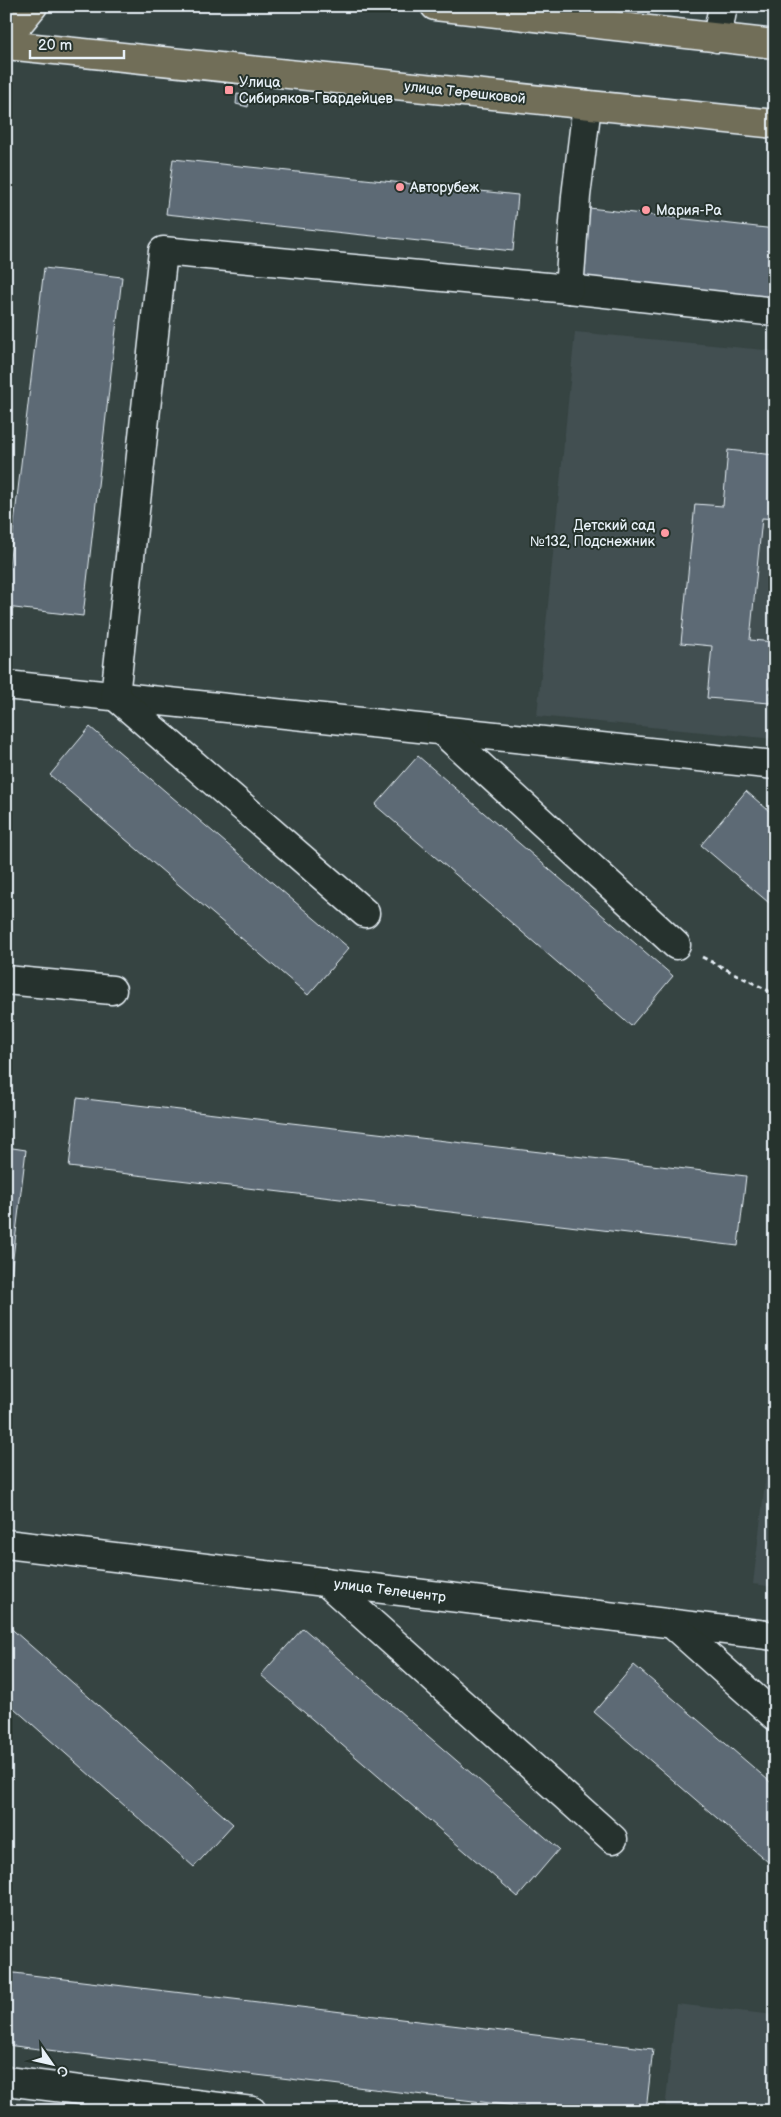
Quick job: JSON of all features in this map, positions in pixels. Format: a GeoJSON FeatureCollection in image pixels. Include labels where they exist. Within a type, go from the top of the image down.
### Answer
{"type":"FeatureCollection","features":[{"type":"Feature","properties":{"kind":"main road"},"geometry":{"type":"LineString","coordinates":[[6,39],[33,6]]}},
{"type":"Feature","properties":{"kind":"main road"},"geometry":{"type":"LineString","coordinates":[[435,6],[775,44]]}},
{"type":"Feature","properties":{"kind":"main road","name":"улица Терешковой"},"geometry":{"type":"LineString","coordinates":[[6,45],[775,124]]}},
{"type":"Feature","properties":{"kind":"street"},"geometry":{"type":"LineString","coordinates":[[717,38],[723,6]]}},
{"type":"Feature","properties":{"kind":"street"},"geometry":{"type":"LineString","coordinates":[[569,289],[576,196],[587,105]]}},
{"type":"Feature","properties":{"kind":"street"},"geometry":{"type":"LineString","coordinates":[[115,696],[163,251],[569,289],[775,312]]}},
{"type":"Feature","properties":{"kind":"street"},"geometry":{"type":"LineString","coordinates":[[6,685],[775,765]]}},
{"type":"Feature","properties":{"kind":"street"},"geometry":{"type":"LineString","coordinates":[[115,696],[365,913]]}},
{"type":"Feature","properties":{"kind":"street"},"geometry":{"type":"LineString","coordinates":[[441,730],[676,945]]}},
{"type":"Feature","properties":{"kind":"street"},"geometry":{"type":"LineString","coordinates":[[6,980],[112,990]]}},
{"type":"Feature","properties":{"kind":"street","name":"улица Телецентр"},"geometry":{"type":"LineString","coordinates":[[6,1544],[775,1636]]}},
{"type":"Feature","properties":{"kind":"street"},"geometry":{"type":"LineString","coordinates":[[326,1582],[613,1839]]}},
{"type":"Feature","properties":{"kind":"street"},"geometry":{"type":"LineString","coordinates":[[672,1624],[775,1716]]}},
{"type":"Feature","properties":{"kind":"street"},"geometry":{"type":"LineString","coordinates":[[6,2081],[252,2111]]}},
{"type":"Feature","properties":{"kind":"path"},"geometry":{"type":"LineString","coordinates":[[676,945],[775,994]]}},
{"type":"Feature","properties":{"kind":"shaded area","name":"Детский сад №132, Подснежник"},"geometry":{"type":"Polygon","coordinates":[[[575,332],[775,351],[775,739],[537,716],[575,332]]]}},
{"type":"Feature","properties":{"kind":"shaded area"},"geometry":{"type":"Polygon","coordinates":[[[775,1400],[775,1587],[753,1584],[775,1400]]]}},
{"type":"Feature","properties":{"kind":"shaded area"},"geometry":{"type":"Polygon","coordinates":[[[676,2004],[775,2015],[775,2111],[665,2111],[676,2004]]]}},
{"type":"Feature","properties":{"kind":"building"},"geometry":{"type":"Polygon","coordinates":[[[237,94],[250,96],[248,107],[236,104],[237,94]]]}},
{"type":"Feature","properties":{"kind":"building"},"geometry":{"type":"Polygon","coordinates":[[[173,159],[518,195],[513,251],[166,214],[173,159]]]}},
{"type":"Feature","properties":{"kind":"building"},"geometry":{"type":"Polygon","coordinates":[[[589,208],[775,229],[775,304],[581,282],[589,208]]]}},
{"type":"Feature","properties":{"kind":"building"},"geometry":{"type":"Polygon","coordinates":[[[44,268],[122,277],[83,616],[6,607],[6,592],[44,268]]]}},
{"type":"Feature","properties":{"kind":"building"},"geometry":{"type":"Polygon","coordinates":[[[728,450],[775,455],[775,519],[762,518],[750,640],[775,642],[770,703],[707,698],[712,646],[681,643],[695,504],[723,506],[728,450]]]}},
{"type":"Feature","properties":{"kind":"building"},"geometry":{"type":"Polygon","coordinates":[[[90,727],[349,948],[308,995],[50,775],[90,727]]]}},
{"type":"Feature","properties":{"kind":"building"},"geometry":{"type":"Polygon","coordinates":[[[418,756],[673,976],[631,1026],[375,805],[418,756]]]}},
{"type":"Feature","properties":{"kind":"building"},"geometry":{"type":"Polygon","coordinates":[[[746,791],[775,816],[775,908],[701,845],[746,791]]]}},
{"type":"Feature","properties":{"kind":"building"},"geometry":{"type":"Polygon","coordinates":[[[77,1098],[746,1176],[738,1246],[69,1167],[77,1098]]]}},
{"type":"Feature","properties":{"kind":"building"},"geometry":{"type":"Polygon","coordinates":[[[6,1147],[26,1150],[6,1316],[6,1147]]]}},
{"type":"Feature","properties":{"kind":"building"},"geometry":{"type":"Polygon","coordinates":[[[6,1624],[233,1824],[194,1867],[6,1701],[6,1624]]]}},
{"type":"Feature","properties":{"kind":"building"},"geometry":{"type":"Polygon","coordinates":[[[303,1628],[559,1849],[518,1897],[261,1675],[303,1628]]]}},
{"type":"Feature","properties":{"kind":"building"},"geometry":{"type":"Polygon","coordinates":[[[634,1665],[775,1786],[775,1868],[594,1712],[634,1665]]]}},
{"type":"Feature","properties":{"kind":"building"},"geometry":{"type":"Polygon","coordinates":[[[6,1972],[653,2049],[646,2111],[557,2111],[6,2045],[6,1972]]]}},
{"type":"Feature","properties":{"kind":"place","name":"Улица Сибиряков-Гвардейцев"},"geometry":{"type":"Point","coordinates":[229,90]}},
{"type":"Feature","properties":{"kind":"place","name":"Авторубеж"},"geometry":{"type":"Point","coordinates":[400,187]}},
{"type":"Feature","properties":{"kind":"place","name":"Мария-Ра"},"geometry":{"type":"Point","coordinates":[646,210]}},
{"type":"Feature","properties":{"kind":"place","name":"Детский сад №132, Подснежник"},"geometry":{"type":"Point","coordinates":[665,533]}}]}
